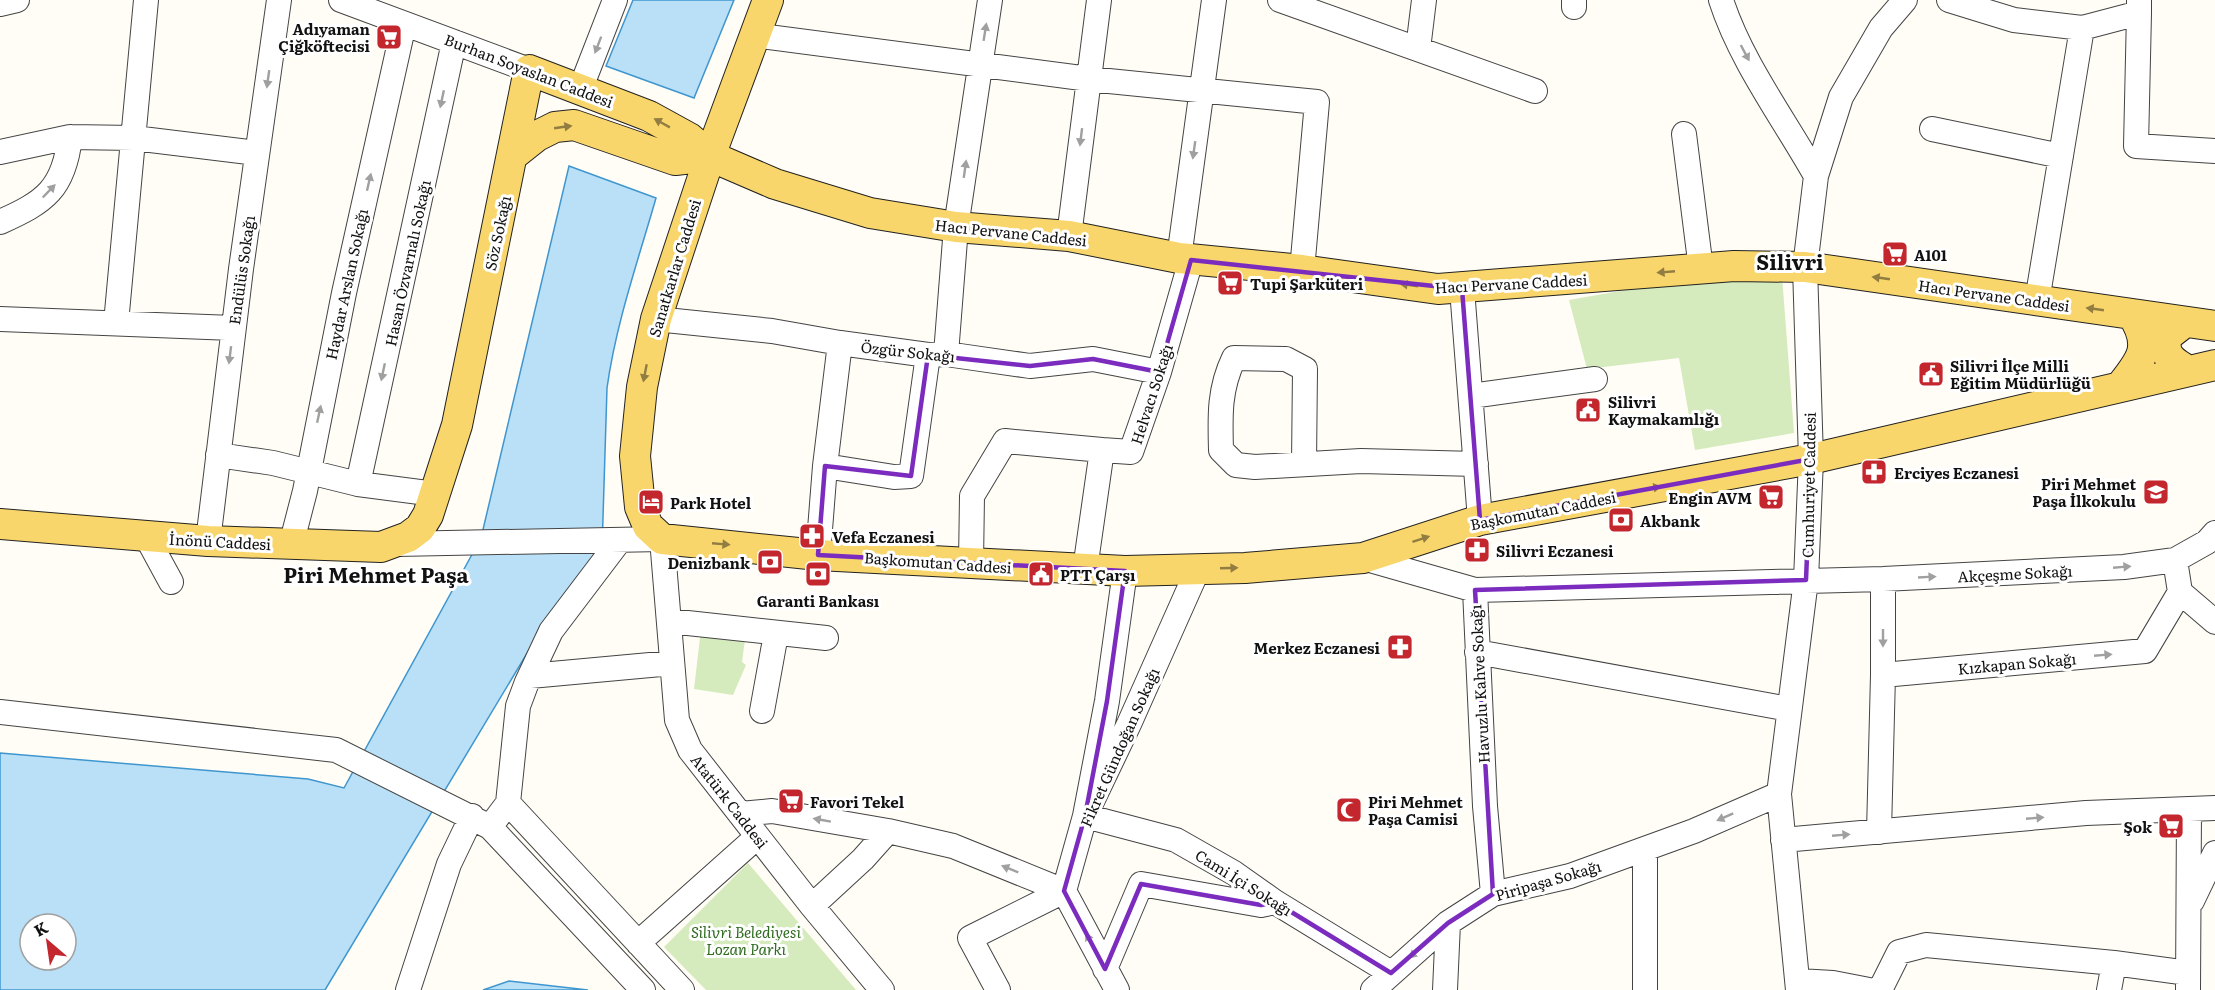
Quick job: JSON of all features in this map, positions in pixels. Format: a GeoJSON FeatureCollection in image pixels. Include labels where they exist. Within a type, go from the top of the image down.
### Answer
{"type":"FeatureCollection","features":[{"type":"Feature","properties":{"kind":"main road","name":"Sanatkarlar Caddesi"},"geometry":{"type":"LineString","coordinates":[[662,540],[648,526],[640,507],[636,456],[642,387],[656,319],[710,156],[753,34],[768,0]]}},
{"type":"Feature","properties":{"kind":"main road","name":"Burhan Soyaslan Caddesi"},"geometry":{"type":"LineString","coordinates":[[529,70],[649,116],[689,138],[710,156]]}},
{"type":"Feature","properties":{"kind":"main road","name":"Söz Sokağı"},"geometry":{"type":"LineString","coordinates":[[431,504],[457,425],[529,70]]}},
{"type":"Feature","properties":{"kind":"main road"},"geometry":{"type":"LineString","coordinates":[[513,155],[546,131],[555,127],[574,125],[675,160],[710,156]]}},
{"type":"Feature","properties":{"kind":"main road","name":"Hacı Pervane Caddesi"},"geometry":{"type":"LineString","coordinates":[[710,156],[775,184],[870,213],[956,227],[1069,236],[1185,259],[1302,270],[1438,289],[1462,289],[1734,266],[1805,267],[2215,326]]}},
{"type":"Feature","properties":{"kind":"main road"},"geometry":{"type":"LineString","coordinates":[[2120,387],[2136,367],[2144,349],[2140,327],[2132,315]]}},
{"type":"Feature","properties":{"kind":"main road"},"geometry":{"type":"LineString","coordinates":[[2184,322],[2167,336],[2165,349],[2170,359],[2202,368]]}},
{"type":"Feature","properties":{"kind":"main road","name":"Başkomutan Caddesi"},"geometry":{"type":"LineString","coordinates":[[662,540],[818,555],[1125,571],[1198,569],[1363,558],[1480,520],[1812,459],[2202,368]]}},
{"type":"Feature","properties":{"kind":"main road","name":"İnönü Caddesi"},"geometry":{"type":"LineString","coordinates":[[0,525],[208,541],[360,548],[396,544],[420,528],[431,504]]}},
{"type":"Feature","properties":{"kind":"street"},"geometry":{"type":"LineString","coordinates":[[0,4],[17,0]]}},
{"type":"Feature","properties":{"kind":"street"},"geometry":{"type":"LineString","coordinates":[[116,323],[146,0]]}},
{"type":"Feature","properties":{"kind":"street","name":"Endülüs Sokağı"},"geometry":{"type":"LineString","coordinates":[[208,541],[233,328],[279,0]]}},
{"type":"Feature","properties":{"kind":"street","name":"Burhan Soyaslan Caddesi"},"geometry":{"type":"LineString","coordinates":[[341,0],[529,70]]}},
{"type":"Feature","properties":{"kind":"street"},"geometry":{"type":"LineString","coordinates":[[580,90],[615,0]]}},
{"type":"Feature","properties":{"kind":"street"},"geometry":{"type":"LineString","coordinates":[[825,466],[894,477],[911,476],[937,354],[990,0]]}},
{"type":"Feature","properties":{"kind":"street"},"geometry":{"type":"LineString","coordinates":[[1069,236],[1099,0]]}},
{"type":"Feature","properties":{"kind":"street","name":"Helvacı Sokağı"},"geometry":{"type":"LineString","coordinates":[[1102,450],[1131,452],[1160,372],[1185,259],[1214,0]]}},
{"type":"Feature","properties":{"kind":"street"},"geometry":{"type":"LineString","coordinates":[[1280,0],[1535,91]]}},
{"type":"Feature","properties":{"kind":"street"},"geometry":{"type":"LineString","coordinates":[[1418,49],[1424,0]]}},
{"type":"Feature","properties":{"kind":"street"},"geometry":{"type":"LineString","coordinates":[[1721,0],[1728,20],[1749,60],[1816,176]]}},
{"type":"Feature","properties":{"kind":"street","name":"Cumhuriyet Caddesi"},"geometry":{"type":"LineString","coordinates":[[1798,985],[1779,794],[1806,580],[1812,459],[1805,267],[1816,176],[1841,97],[1881,28],[1905,0]]}},
{"type":"Feature","properties":{"kind":"street"},"geometry":{"type":"LineString","coordinates":[[1948,0],[2014,20],[2082,28],[2139,7],[2136,146],[2215,151]]}},
{"type":"Feature","properties":{"kind":"street","name":"Haydar Arslan Sokağı"},"geometry":{"type":"LineString","coordinates":[[291,545],[305,490],[307,471],[404,24]]}},
{"type":"Feature","properties":{"kind":"street"},"geometry":{"type":"LineString","coordinates":[[2037,301],[2082,28]]}},
{"type":"Feature","properties":{"kind":"street"},"geometry":{"type":"LineString","coordinates":[[753,34],[1089,79],[1317,102],[1302,270]]}},
{"type":"Feature","properties":{"kind":"street","name":"Hasan Özvarnalı Sokağı"},"geometry":{"type":"LineString","coordinates":[[358,484],[454,42]]}},
{"type":"Feature","properties":{"kind":"street"},"geometry":{"type":"LineString","coordinates":[[1932,129],[2061,156]]}},
{"type":"Feature","properties":{"kind":"street"},"geometry":{"type":"LineString","coordinates":[[1684,134],[1701,269]]}},
{"type":"Feature","properties":{"kind":"street"},"geometry":{"type":"LineString","coordinates":[[0,222],[34,207],[57,183],[68,155],[70,136]]}},
{"type":"Feature","properties":{"kind":"street"},"geometry":{"type":"LineString","coordinates":[[0,152],[70,136],[134,138],[257,153]]}},
{"type":"Feature","properties":{"kind":"street"},"geometry":{"type":"LineString","coordinates":[[1462,289],[1480,520]]}},
{"type":"Feature","properties":{"kind":"street"},"geometry":{"type":"LineString","coordinates":[[0,319],[233,328]]}},
{"type":"Feature","properties":{"kind":"street","name":"Özgür Sokağı"},"geometry":{"type":"LineString","coordinates":[[656,319],[772,331],[840,343],[1030,366],[1093,358],[1160,372]]}},
{"type":"Feature","properties":{"kind":"street"},"geometry":{"type":"LineString","coordinates":[[818,555],[825,466],[840,343]]}},
{"type":"Feature","properties":{"kind":"street"},"geometry":{"type":"LineString","coordinates":[[1304,464],[1305,369],[1286,359],[1234,358],[1224,380],[1220,422],[1221,450],[1236,465],[1255,466],[1304,464],[1360,461],[1476,464]]}},
{"type":"Feature","properties":{"kind":"street"},"geometry":{"type":"LineString","coordinates":[[1471,396],[1595,379]]}},
{"type":"Feature","properties":{"kind":"street"},"geometry":{"type":"LineString","coordinates":[[971,563],[972,496],[1005,441],[1102,450],[1084,569]]}},
{"type":"Feature","properties":{"kind":"street"},"geometry":{"type":"LineString","coordinates":[[218,455],[307,471],[431,504]]}},
{"type":"Feature","properties":{"kind":"street","name":"Akçeşme Sokağı"},"geometry":{"type":"LineString","coordinates":[[1475,590],[1883,579],[2124,567],[2175,560],[2207,542],[2215,533]]}},
{"type":"Feature","properties":{"kind":"street"},"geometry":{"type":"LineString","coordinates":[[146,536],[171,582]]}},
{"type":"Feature","properties":{"kind":"street"},"geometry":{"type":"LineString","coordinates":[[615,540],[551,632],[530,676],[518,706],[508,803],[682,990]]}},
{"type":"Feature","properties":{"kind":"street","name":"Başkomutan Caddesi"},"geometry":{"type":"LineString","coordinates":[[396,544],[662,540]]}},
{"type":"Feature","properties":{"kind":"street","name":"Atatürk Caddesi"},"geometry":{"type":"LineString","coordinates":[[662,540],[677,720],[690,750],[812,906],[882,990]]}},
{"type":"Feature","properties":{"kind":"street","name":"Havuzlu Kahve Sokağı"},"geometry":{"type":"LineString","coordinates":[[1363,558],[1475,590],[1493,894]]}},
{"type":"Feature","properties":{"kind":"street"},"geometry":{"type":"LineString","coordinates":[[2175,560],[2180,591],[2215,622]]}},
{"type":"Feature","properties":{"kind":"street","name":"Fikret Gündoğan Sokağı"},"geometry":{"type":"LineString","coordinates":[[1064,891],[1085,816],[1198,569]]}},
{"type":"Feature","properties":{"kind":"street"},"geometry":{"type":"LineString","coordinates":[[1085,816],[1107,701],[1125,571]]}},
{"type":"Feature","properties":{"kind":"street"},"geometry":{"type":"LineString","coordinates":[[1879,832],[1883,579]]}},
{"type":"Feature","properties":{"kind":"street","name":"Kızkapan Sokağı"},"geometry":{"type":"LineString","coordinates":[[1883,675],[2145,651],[2180,591]]}},
{"type":"Feature","properties":{"kind":"street"},"geometry":{"type":"LineString","coordinates":[[669,621],[826,638]]}},
{"type":"Feature","properties":{"kind":"street"},"geometry":{"type":"LineString","coordinates":[[762,711],[776,634]]}},
{"type":"Feature","properties":{"kind":"street"},"geometry":{"type":"LineString","coordinates":[[1477,652],[1789,709]]}},
{"type":"Feature","properties":{"kind":"street"},"geometry":{"type":"LineString","coordinates":[[530,676],[672,663]]}},
{"type":"Feature","properties":{"kind":"street"},"geometry":{"type":"LineString","coordinates":[[0,711],[336,750],[472,817],[643,990]]}},
{"type":"Feature","properties":{"kind":"street","name":"Piripaşa Sokağı"},"geometry":{"type":"LineString","coordinates":[[1373,990],[1448,923],[1493,894],[1570,876],[1645,849],[1779,794]]}},
{"type":"Feature","properties":{"kind":"street"},"geometry":{"type":"LineString","coordinates":[[408,990],[449,864],[472,817],[508,803]]}},
{"type":"Feature","properties":{"kind":"street"},"geometry":{"type":"LineString","coordinates":[[1783,840],[2086,813],[2215,808]]}},
{"type":"Feature","properties":{"kind":"street"},"geometry":{"type":"LineString","coordinates":[[1880,990],[1899,952],[1926,945],[2114,963],[2188,981],[2189,809]]}},
{"type":"Feature","properties":{"kind":"street"},"geometry":{"type":"LineString","coordinates":[[740,814],[772,811],[888,831],[953,846],[1064,891],[1117,990]]}},
{"type":"Feature","properties":{"kind":"street","name":"Cami İçi Sokağı"},"geometry":{"type":"LineString","coordinates":[[1085,816],[1176,840],[1234,873],[1275,902],[1391,973]]}},
{"type":"Feature","properties":{"kind":"street"},"geometry":{"type":"LineString","coordinates":[[812,906],[863,860],[888,831]]}},
{"type":"Feature","properties":{"kind":"street"},"geometry":{"type":"LineString","coordinates":[[638,943],[757,837]]}},
{"type":"Feature","properties":{"kind":"street"},"geometry":{"type":"LineString","coordinates":[[1645,849],[1646,990]]}},
{"type":"Feature","properties":{"kind":"street"},"geometry":{"type":"LineString","coordinates":[[2189,908],[2215,853]]}},
{"type":"Feature","properties":{"kind":"street"},"geometry":{"type":"LineString","coordinates":[[1105,969],[1141,884],[1261,905],[1275,902]]}},
{"type":"Feature","properties":{"kind":"street"},"geometry":{"type":"LineString","coordinates":[[998,990],[970,938],[1064,891]]}},
{"type":"Feature","properties":{"kind":"street"},"geometry":{"type":"LineString","coordinates":[[1445,990],[1448,923]]}},
{"type":"Feature","properties":{"kind":"street"},"geometry":{"type":"LineString","coordinates":[[2109,990],[2114,963]]}},
{"type":"Feature","properties":{"kind":"street"},"geometry":{"type":"LineString","coordinates":[[1798,985],[1833,983],[1869,990]]}},
{"type":"Feature","properties":{"kind":"highlighted area"},"geometry":{"type":"Polygon","coordinates":[[[1191,260],[1462,289],[1480,520],[1811,459],[1806,580],[1475,590],[1493,894],[1448,923],[1391,973],[1275,902],[1261,905],[1141,884],[1105,969],[1064,891],[1085,816],[1107,701],[1125,571],[818,555],[825,466],[911,476],[928,355],[1030,366],[1093,359],[1159,372],[1191,260]]]}},
{"type":"Feature","properties":{"kind":"green space"},"geometry":{"type":"Polygon","coordinates":[[[1711,275],[1782,276],[1794,433],[1695,450],[1679,358],[1587,369],[1569,300],[1711,275]]]}},
{"type":"Feature","properties":{"kind":"green space"},"geometry":{"type":"Polygon","coordinates":[[[701,629],[746,632],[742,662],[746,665],[733,695],[694,689],[701,629]]]}},
{"type":"Feature","properties":{"kind":"green space","name":"Silivri Belediyesi Lozan Parkı"},"geometry":{"type":"Polygon","coordinates":[[[748,863],[856,990],[706,990],[664,947],[748,863]]]}},
{"type":"Feature","properties":{"kind":"water"},"geometry":{"type":"Polygon","coordinates":[[[633,0],[734,0],[694,98],[606,66],[633,0]]]}},
{"type":"Feature","properties":{"kind":"water"},"geometry":{"type":"Polygon","coordinates":[[[569,166],[656,198],[622,316],[607,388],[602,550],[553,610],[325,990],[0,990],[0,753],[308,779],[344,788],[481,538],[569,166]]]}},
{"type":"Feature","properties":{"kind":"water"},"geometry":{"type":"Polygon","coordinates":[[[509,981],[588,990],[483,990],[509,981]]]}},
{"type":"Feature","properties":{"kind":"place","name":"Adıyaman Çiğköftecisi"},"geometry":{"type":"Point","coordinates":[389,37]}},
{"type":"Feature","properties":{"kind":"place","name":"A101"},"geometry":{"type":"Point","coordinates":[1895,254]}},
{"type":"Feature","properties":{"kind":"place","name":"Tupi Şarküteri"},"geometry":{"type":"Point","coordinates":[1230,283]}},
{"type":"Feature","properties":{"kind":"place","name":"Silivri İlçe Milli Eğitim Müdürlüğü"},"geometry":{"type":"Point","coordinates":[1931,374]}},
{"type":"Feature","properties":{"kind":"place","name":"Silivri Kaymakamlığı"},"geometry":{"type":"Point","coordinates":[1588,410]}},
{"type":"Feature","properties":{"kind":"place","name":"Erciyes Eczanesi"},"geometry":{"type":"Point","coordinates":[1874,472]}},
{"type":"Feature","properties":{"kind":"place","name":"Piri Mehmet Paşa İlkokulu"},"geometry":{"type":"Point","coordinates":[2156,492]}},
{"type":"Feature","properties":{"kind":"place","name":"Engin AVM"},"geometry":{"type":"Point","coordinates":[1771,497]}},
{"type":"Feature","properties":{"kind":"place","name":"Park Hotel"},"geometry":{"type":"Point","coordinates":[651,502]}},
{"type":"Feature","properties":{"kind":"place","name":"Akbank"},"geometry":{"type":"Point","coordinates":[1621,520]}},
{"type":"Feature","properties":{"kind":"place","name":"Vefa Eczanesi"},"geometry":{"type":"Point","coordinates":[812,536]}},
{"type":"Feature","properties":{"kind":"place","name":"Silivri Eczanesi"},"geometry":{"type":"Point","coordinates":[1477,550]}},
{"type":"Feature","properties":{"kind":"place","name":"Denizbank"},"geometry":{"type":"Point","coordinates":[770,562]}},
{"type":"Feature","properties":{"kind":"place","name":"Garanti Bankası"},"geometry":{"type":"Point","coordinates":[818,574]}},
{"type":"Feature","properties":{"kind":"place","name":"PTT Çarşı"},"geometry":{"type":"Point","coordinates":[1041,574]}},
{"type":"Feature","properties":{"kind":"place","name":"Merkez Eczanesi"},"geometry":{"type":"Point","coordinates":[1400,647]}},
{"type":"Feature","properties":{"kind":"place","name":"Favori Tekel"},"geometry":{"type":"Point","coordinates":[791,801]}},
{"type":"Feature","properties":{"kind":"place","name":"Piri Mehmet Paşa Camisi"},"geometry":{"type":"Point","coordinates":[1349,810]}},
{"type":"Feature","properties":{"kind":"place","name":"Şok"},"geometry":{"type":"Point","coordinates":[2171,826]}},
{"type":"Feature","properties":{"kind":"district","name":"Silivri"},"geometry":{"type":"Point","coordinates":[1790,260]}},
{"type":"Feature","properties":{"kind":"district","name":"Piri Mehmet Paşa"},"geometry":{"type":"Point","coordinates":[376,573]}}]}
